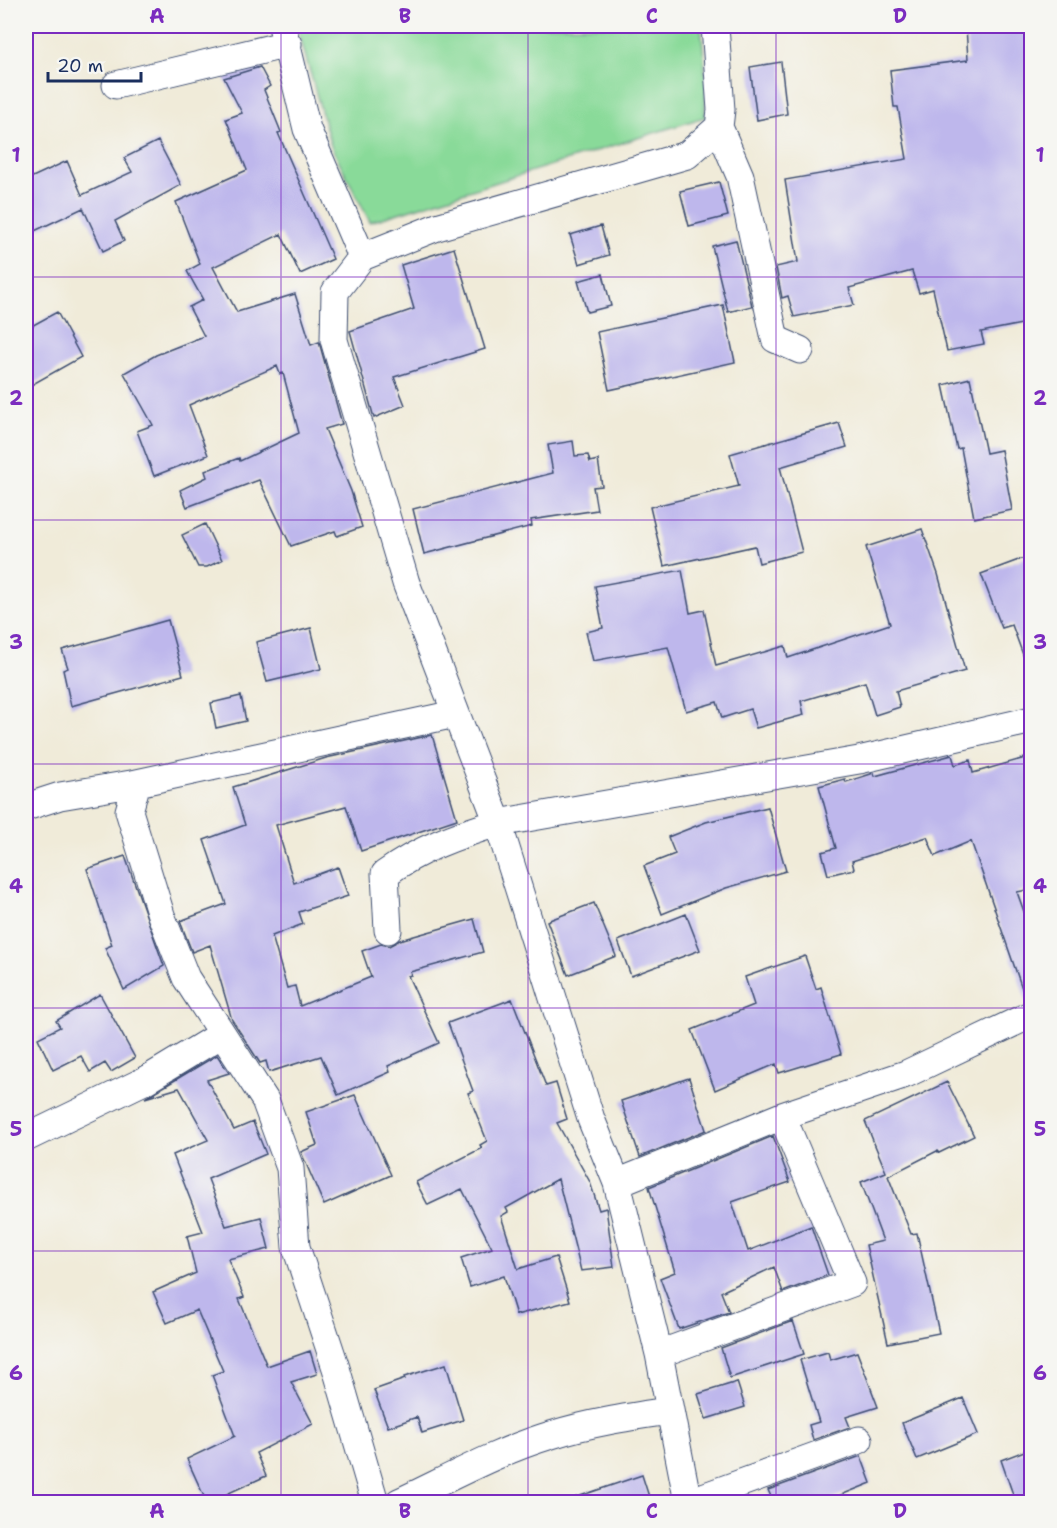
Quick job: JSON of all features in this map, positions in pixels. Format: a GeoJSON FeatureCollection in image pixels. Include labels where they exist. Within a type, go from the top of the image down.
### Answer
{"type":"FeatureCollection","features":[{"type":"Feature","properties":{"kind":"street"},"geometry":{"type":"LineString","coordinates":[[715,26],[721,110],[719,127],[740,176],[775,339],[800,350]]}},
{"type":"Feature","properties":{"kind":"street"},"geometry":{"type":"LineString","coordinates":[[116,85],[285,35],[307,129],[362,257]]}},
{"type":"Feature","properties":{"kind":"street"},"geometry":{"type":"LineString","coordinates":[[719,127],[687,155],[437,226],[362,257],[335,292],[334,340],[406,583],[498,823],[591,1119],[617,1183],[660,1354],[668,1411],[688,1503],[859,1440]]}},
{"type":"Feature","properties":{"kind":"street"},"geometry":{"type":"LineString","coordinates":[[26,807],[60,796],[137,783],[455,714]]}},
{"type":"Feature","properties":{"kind":"street"},"geometry":{"type":"LineString","coordinates":[[388,930],[385,874],[418,853],[458,835],[498,823],[859,760],[986,728],[1032,720]]}},
{"type":"Feature","properties":{"kind":"street"},"geometry":{"type":"LineString","coordinates":[[137,783],[129,811],[161,915],[186,978],[264,1100],[290,1168],[296,1247],[336,1368],[375,1503]]}},
{"type":"Feature","properties":{"kind":"street"},"geometry":{"type":"LineString","coordinates":[[617,1183],[782,1116],[906,1074],[1032,1014]]}},
{"type":"Feature","properties":{"kind":"street"},"geometry":{"type":"LineString","coordinates":[[26,1138],[146,1080],[222,1034]]}},
{"type":"Feature","properties":{"kind":"street"},"geometry":{"type":"LineString","coordinates":[[660,1354],[852,1283],[782,1116]]}},
{"type":"Feature","properties":{"kind":"street"},"geometry":{"type":"LineString","coordinates":[[399,1503],[477,1465],[549,1435],[615,1419],[668,1411]]}},
{"type":"Feature","properties":{"kind":"green space"},"geometry":{"type":"Polygon","coordinates":[[[297,26],[701,26],[706,79],[705,117],[370,222],[331,146],[297,26]]]}},
{"type":"Feature","properties":{"kind":"building"},"geometry":{"type":"Polygon","coordinates":[[[966,26],[1011,26],[1012,31],[1032,30],[1032,322],[981,332],[984,344],[947,351],[933,289],[919,293],[912,271],[849,288],[854,305],[794,317],[788,296],[782,298],[776,267],[798,262],[785,180],[907,159],[898,107],[894,107],[890,70],[968,60],[966,26]]]}},
{"type":"Feature","properties":{"kind":"building"},"geometry":{"type":"Polygon","coordinates":[[[781,62],[787,114],[757,120],[750,67],[781,62]]]}},
{"type":"Feature","properties":{"kind":"building"},"geometry":{"type":"Polygon","coordinates":[[[260,67],[270,86],[264,90],[281,132],[278,133],[333,259],[300,274],[281,234],[213,267],[237,312],[295,294],[311,345],[319,342],[342,424],[325,429],[351,491],[362,527],[337,536],[335,531],[291,546],[259,480],[187,507],[180,490],[207,477],[205,471],[239,458],[240,461],[299,433],[283,373],[280,374],[277,366],[189,405],[208,455],[154,476],[137,431],[153,425],[124,373],[156,355],[204,336],[189,307],[203,300],[187,271],[200,264],[176,202],[247,170],[226,119],[242,113],[224,78],[260,67]]]}},
{"type":"Feature","properties":{"kind":"building"},"geometry":{"type":"Polygon","coordinates":[[[158,141],[181,185],[115,221],[124,241],[103,251],[83,208],[26,235],[26,180],[67,161],[82,195],[132,172],[124,158],[158,141]]]}},
{"type":"Feature","properties":{"kind":"building"},"geometry":{"type":"Polygon","coordinates":[[[719,182],[728,216],[689,226],[680,191],[719,182]]]}},
{"type":"Feature","properties":{"kind":"building"},"geometry":{"type":"Polygon","coordinates":[[[601,226],[609,255],[579,264],[570,235],[601,226]]]}},
{"type":"Feature","properties":{"kind":"building"},"geometry":{"type":"Polygon","coordinates":[[[736,240],[752,306],[728,312],[712,246],[736,240]]]}},
{"type":"Feature","properties":{"kind":"building"},"geometry":{"type":"Polygon","coordinates":[[[454,248],[485,349],[394,377],[405,405],[374,418],[350,331],[414,309],[401,265],[454,248]]]}},
{"type":"Feature","properties":{"kind":"building"},"geometry":{"type":"Polygon","coordinates":[[[603,274],[611,306],[587,312],[578,281],[603,274]]]}},
{"type":"Feature","properties":{"kind":"building"},"geometry":{"type":"Polygon","coordinates":[[[723,305],[735,362],[609,390],[597,332],[723,305]]]}},
{"type":"Feature","properties":{"kind":"building"},"geometry":{"type":"Polygon","coordinates":[[[57,312],[81,357],[26,388],[26,329],[57,312]]]}},
{"type":"Feature","properties":{"kind":"building"},"geometry":{"type":"Polygon","coordinates":[[[970,378],[986,453],[1001,450],[1012,510],[974,518],[961,448],[957,449],[943,385],[970,378]]]}},
{"type":"Feature","properties":{"kind":"building"},"geometry":{"type":"Polygon","coordinates":[[[839,423],[847,447],[780,467],[802,552],[759,563],[755,546],[664,566],[650,507],[739,486],[730,454],[839,423]]]}},
{"type":"Feature","properties":{"kind":"building"},"geometry":{"type":"Polygon","coordinates":[[[573,441],[575,456],[588,455],[590,462],[598,460],[602,486],[593,487],[597,510],[531,520],[532,526],[424,554],[413,509],[553,473],[548,445],[573,441]]]}},
{"type":"Feature","properties":{"kind":"building"},"geometry":{"type":"Polygon","coordinates":[[[205,524],[222,560],[207,567],[198,567],[182,535],[205,524]]]}},
{"type":"Feature","properties":{"kind":"building"},"geometry":{"type":"Polygon","coordinates":[[[922,529],[938,574],[965,671],[896,691],[900,707],[875,715],[865,682],[801,701],[804,715],[756,728],[750,709],[722,718],[717,702],[686,711],[668,647],[593,661],[586,632],[603,628],[595,586],[682,570],[690,613],[704,610],[716,666],[785,646],[788,658],[890,624],[866,547],[922,529]]]}},
{"type":"Feature","properties":{"kind":"building"},"geometry":{"type":"Polygon","coordinates":[[[1032,555],[1032,671],[1029,671],[1012,625],[1002,628],[981,574],[1032,555]]]}},
{"type":"Feature","properties":{"kind":"building"},"geometry":{"type":"Polygon","coordinates":[[[168,620],[183,675],[71,706],[63,670],[68,668],[62,650],[168,620]]]}},
{"type":"Feature","properties":{"kind":"building"},"geometry":{"type":"Polygon","coordinates":[[[311,628],[321,669],[267,682],[256,642],[311,628]]]}},
{"type":"Feature","properties":{"kind":"building"},"geometry":{"type":"Polygon","coordinates":[[[241,696],[246,721],[216,728],[211,703],[241,696]]]}},
{"type":"Feature","properties":{"kind":"building"},"geometry":{"type":"Polygon","coordinates":[[[432,735],[457,819],[361,851],[346,806],[276,825],[294,883],[338,867],[348,896],[299,912],[303,924],[272,936],[287,988],[295,986],[300,1006],[371,977],[362,951],[381,944],[389,946],[400,940],[474,919],[483,952],[410,972],[411,975],[408,976],[439,1043],[388,1066],[390,1072],[338,1095],[321,1056],[269,1072],[266,1061],[260,1063],[232,1020],[210,945],[192,952],[180,921],[226,904],[204,840],[245,825],[233,787],[326,758],[432,735]]]}},
{"type":"Feature","properties":{"kind":"building"},"geometry":{"type":"Polygon","coordinates":[[[952,755],[955,765],[970,760],[973,773],[1032,756],[1032,889],[1017,892],[1032,934],[1032,999],[1026,1000],[971,841],[935,856],[927,837],[852,861],[854,869],[828,875],[822,852],[836,848],[819,786],[845,779],[846,782],[874,773],[875,776],[952,755]]]}},
{"type":"Feature","properties":{"kind":"building"},"geometry":{"type":"Polygon","coordinates":[[[768,807],[786,871],[726,888],[662,914],[644,866],[675,854],[668,837],[706,822],[768,807]]]}},
{"type":"Feature","properties":{"kind":"building"},"geometry":{"type":"Polygon","coordinates":[[[125,856],[164,966],[124,990],[105,948],[112,945],[87,869],[125,856]]]}},
{"type":"Feature","properties":{"kind":"building"},"geometry":{"type":"Polygon","coordinates":[[[594,903],[616,956],[568,975],[547,921],[594,903]]]}},
{"type":"Feature","properties":{"kind":"building"},"geometry":{"type":"Polygon","coordinates":[[[686,914],[700,950],[631,976],[618,941],[686,914]]]}},
{"type":"Feature","properties":{"kind":"building"},"geometry":{"type":"Polygon","coordinates":[[[805,956],[816,989],[821,987],[841,1054],[779,1073],[776,1064],[715,1090],[692,1030],[754,1005],[745,977],[805,956]]]}},
{"type":"Feature","properties":{"kind":"building"},"geometry":{"type":"Polygon","coordinates":[[[100,994],[135,1058],[111,1072],[105,1063],[90,1072],[81,1056],[53,1070],[38,1038],[60,1027],[56,1021],[100,994]]]}},
{"type":"Feature","properties":{"kind":"building"},"geometry":{"type":"Polygon","coordinates":[[[512,999],[546,1086],[556,1083],[567,1119],[557,1123],[590,1182],[599,1210],[606,1208],[614,1267],[581,1271],[558,1179],[506,1208],[508,1212],[501,1216],[518,1269],[556,1257],[570,1301],[516,1315],[504,1276],[470,1287],[461,1258],[492,1248],[462,1189],[428,1205],[416,1182],[482,1148],[480,1145],[487,1141],[468,1093],[473,1091],[448,1023],[512,999]]]}},
{"type":"Feature","properties":{"kind":"building"},"geometry":{"type":"Polygon","coordinates":[[[217,1055],[229,1073],[207,1080],[234,1130],[253,1122],[266,1154],[208,1179],[226,1226],[261,1217],[269,1249],[228,1259],[244,1297],[239,1299],[267,1366],[310,1351],[317,1374],[291,1382],[313,1424],[256,1453],[266,1476],[207,1503],[187,1459],[235,1436],[212,1375],[223,1371],[197,1310],[167,1323],[153,1292],[196,1273],[187,1236],[203,1232],[173,1155],[208,1140],[179,1088],[145,1098],[217,1055]]]}},
{"type":"Feature","properties":{"kind":"building"},"geometry":{"type":"Polygon","coordinates":[[[689,1078],[706,1130],[640,1157],[621,1101],[689,1078]]]}},
{"type":"Feature","properties":{"kind":"building"},"geometry":{"type":"Polygon","coordinates":[[[947,1082],[974,1136],[939,1153],[937,1151],[888,1176],[911,1234],[917,1233],[939,1333],[888,1343],[866,1245],[883,1241],[861,1182],[886,1172],[865,1121],[947,1082]]]}},
{"type":"Feature","properties":{"kind":"building"},"geometry":{"type":"Polygon","coordinates":[[[355,1095],[391,1175],[324,1205],[301,1152],[317,1145],[306,1112],[355,1095]]]}},
{"type":"Feature","properties":{"kind":"building"},"geometry":{"type":"Polygon","coordinates":[[[773,1136],[790,1182],[732,1202],[748,1251],[811,1226],[828,1275],[783,1292],[774,1267],[721,1292],[729,1312],[679,1329],[660,1278],[675,1272],[649,1187],[773,1136]]]}},
{"type":"Feature","properties":{"kind":"building"},"geometry":{"type":"Polygon","coordinates":[[[793,1321],[804,1354],[730,1378],[721,1348],[793,1321]]]}},
{"type":"Feature","properties":{"kind":"building"},"geometry":{"type":"Polygon","coordinates":[[[828,1352],[830,1360],[857,1352],[878,1407],[846,1417],[850,1427],[813,1440],[809,1425],[819,1422],[800,1360],[828,1352]]]}},
{"type":"Feature","properties":{"kind":"building"},"geometry":{"type":"Polygon","coordinates":[[[446,1364],[463,1420],[422,1433],[417,1417],[388,1427],[374,1390],[405,1379],[404,1377],[446,1364]]]}},
{"type":"Feature","properties":{"kind":"building"},"geometry":{"type":"Polygon","coordinates":[[[737,1382],[745,1407],[706,1419],[698,1394],[737,1382]]]}},
{"type":"Feature","properties":{"kind":"building"},"geometry":{"type":"Polygon","coordinates":[[[963,1398],[978,1434],[917,1459],[902,1423],[963,1398]]]}},
{"type":"Feature","properties":{"kind":"building"},"geometry":{"type":"Polygon","coordinates":[[[1032,1448],[1032,1503],[1016,1503],[1001,1460],[1032,1448]]]}},
{"type":"Feature","properties":{"kind":"building"},"geometry":{"type":"Polygon","coordinates":[[[861,1456],[871,1483],[821,1503],[774,1503],[768,1490],[861,1456]]]}},
{"type":"Feature","properties":{"kind":"building"},"geometry":{"type":"Polygon","coordinates":[[[642,1475],[651,1503],[575,1503],[574,1498],[642,1475]]]}}]}
